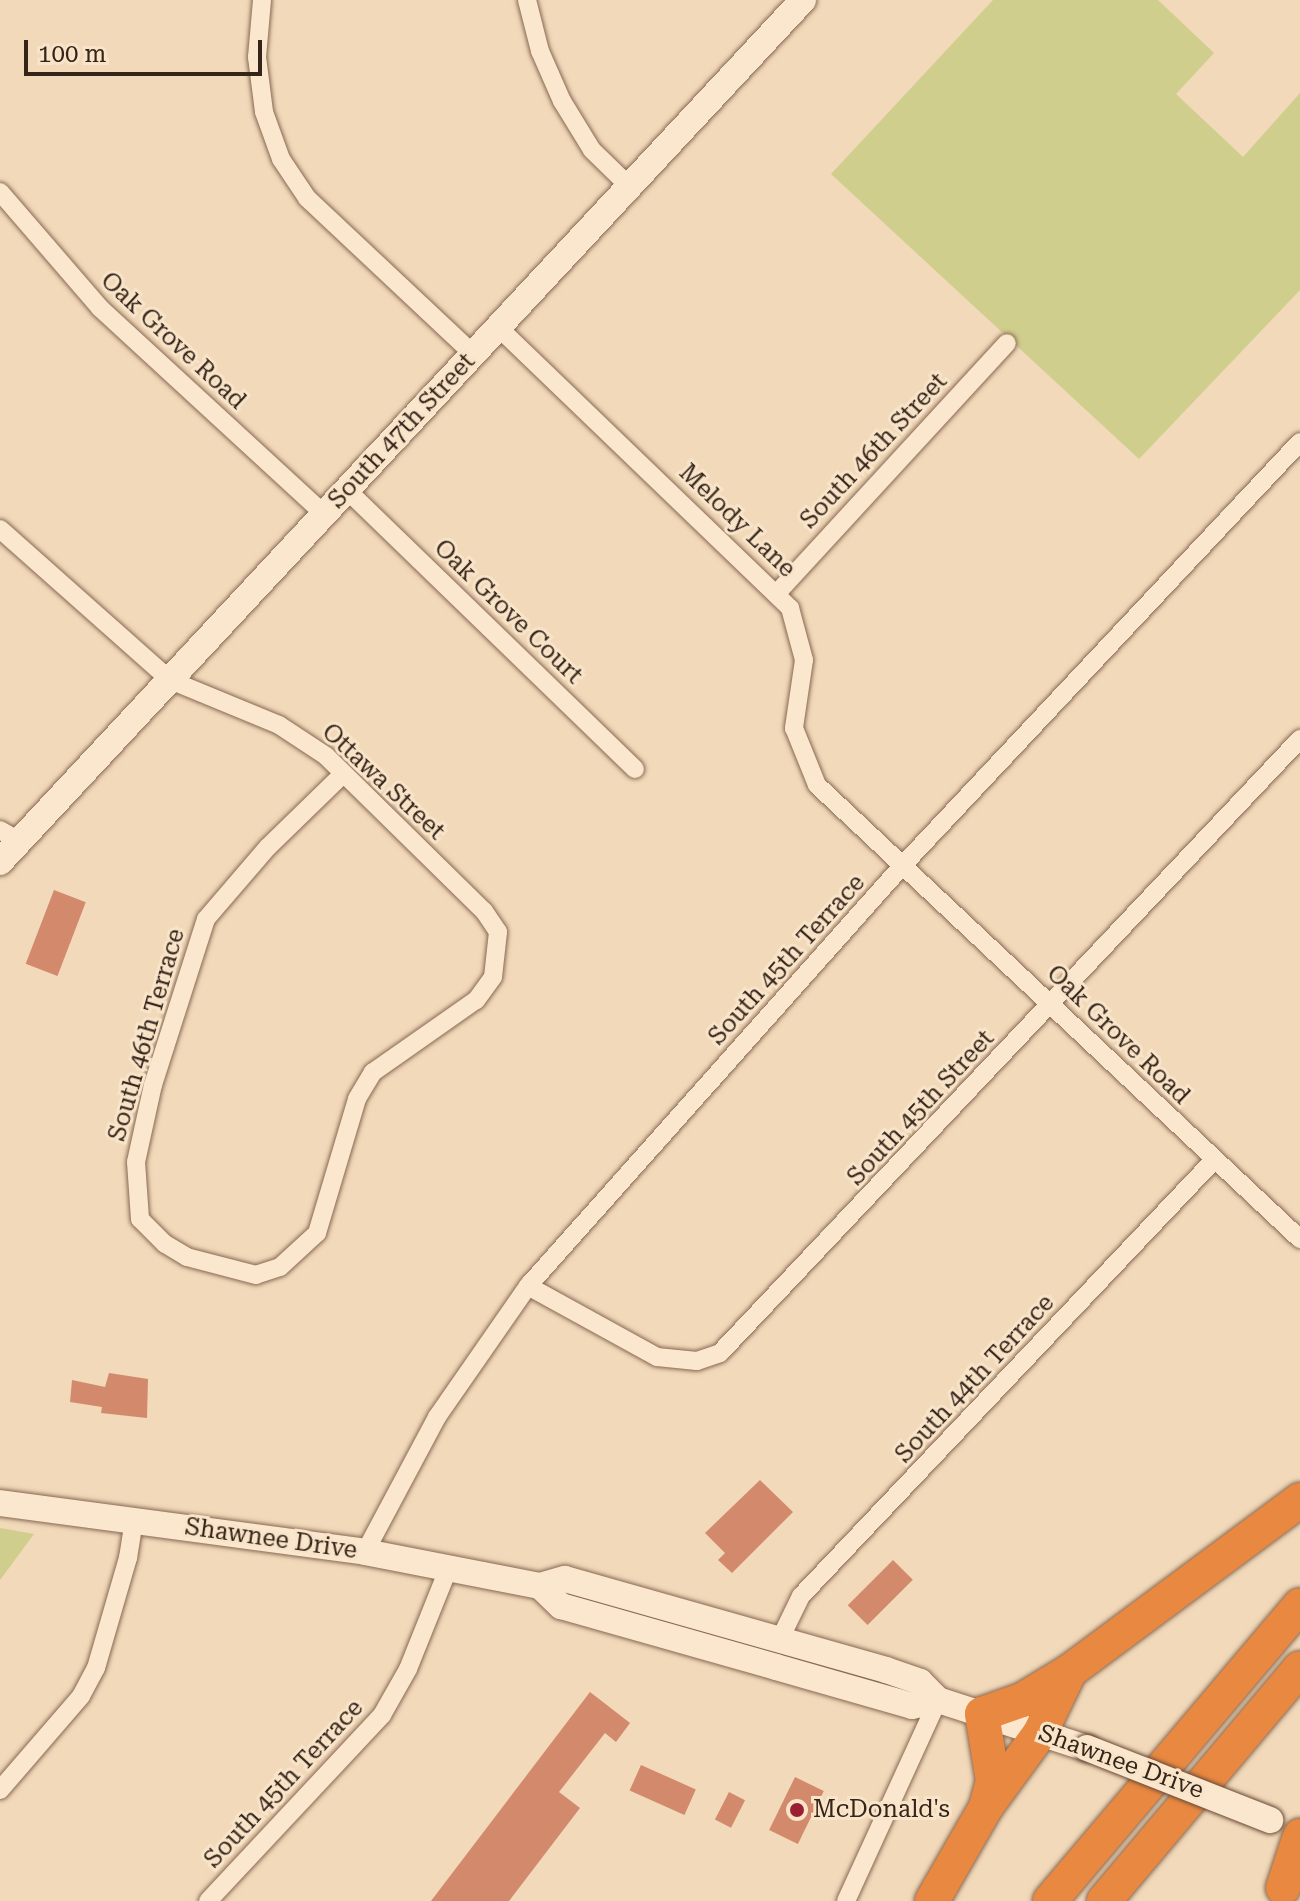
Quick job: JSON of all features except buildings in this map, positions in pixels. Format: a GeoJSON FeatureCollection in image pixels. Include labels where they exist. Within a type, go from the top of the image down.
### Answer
{"type":"FeatureCollection","features":[{"type":"Feature","properties":{"kind":"highway"},"geometry":{"type":"LineString","coordinates":[[986,1807],[993,1781],[982,1714],[1022,1700],[1070,1671],[1300,1500]]}},
{"type":"Feature","properties":{"kind":"highway"},"geometry":{"type":"LineString","coordinates":[[1050,1901],[1300,1605]]}},
{"type":"Feature","properties":{"kind":"highway"},"geometry":{"type":"LineString","coordinates":[[1104,1901],[1300,1668]]}},
{"type":"Feature","properties":{"kind":"highway"},"geometry":{"type":"LineString","coordinates":[[932,1901],[986,1807],[1040,1733],[1070,1671]]}},
{"type":"Feature","properties":{"kind":"highway"},"geometry":{"type":"LineString","coordinates":[[1283,1889],[1300,1835]]}},
{"type":"Feature","properties":{"kind":"main road","name":"South 47th Street"},"geometry":{"type":"LineString","coordinates":[[0,862],[10,836],[170,680],[803,0]]}},
{"type":"Feature","properties":{"kind":"main road","name":"Shawnee Drive"},"geometry":{"type":"LineString","coordinates":[[0,1503],[365,1552],[540,1586],[565,1579],[781,1637],[920,1682],[938,1700],[1087,1748],[1270,1820],[1300,1835]]}},
{"type":"Feature","properties":{"kind":"main road","name":"Shawnee Drive"},"geometry":{"type":"LineString","coordinates":[[540,1586],[561,1606],[912,1706],[938,1700]]}},
{"type":"Feature","properties":{"kind":"main road"},"geometry":{"type":"LineString","coordinates":[[638,1627],[645,1600]]}},
{"type":"Feature","properties":{"kind":"main road"},"geometry":{"type":"LineString","coordinates":[[776,1667],[781,1637]]}},
{"type":"Feature","properties":{"kind":"street"},"geometry":{"type":"LineString","coordinates":[[262,0],[257,57],[264,112],[281,159],[307,198],[474,355]]}},
{"type":"Feature","properties":{"kind":"street"},"geometry":{"type":"LineString","coordinates":[[527,0],[540,51],[562,101],[592,150],[630,187]]}},
{"type":"Feature","properties":{"kind":"street","name":"Oak Grove Road"},"geometry":{"type":"LineString","coordinates":[[0,192],[100,308],[324,514]]}},
{"type":"Feature","properties":{"kind":"street","name":"Melody Lane"},"geometry":{"type":"LineString","coordinates":[[499,328],[778,592],[795,619],[804,649],[794,707],[798,750],[817,785],[903,865]]}},
{"type":"Feature","properties":{"kind":"street","name":"South 46th Street"},"geometry":{"type":"LineString","coordinates":[[778,592],[1007,343]]}},
{"type":"Feature","properties":{"kind":"street","name":"South 45th Terrace"},"geometry":{"type":"LineString","coordinates":[[365,1552],[437,1417],[528,1286],[903,865],[1300,442]]}},
{"type":"Feature","properties":{"kind":"street","name":"Oak Grove Court"},"geometry":{"type":"LineString","coordinates":[[347,490],[635,769]]}},
{"type":"Feature","properties":{"kind":"street","name":"Ottawa Street"},"geometry":{"type":"LineString","coordinates":[[0,529],[170,680],[279,725],[343,774],[484,911],[498,932],[496,967],[476,1000],[373,1072],[357,1099],[317,1233],[300,1253],[269,1271]]}},
{"type":"Feature","properties":{"kind":"street","name":"South 45th Street"},"geometry":{"type":"LineString","coordinates":[[528,1286],[657,1357],[697,1361],[720,1353],[1300,739]]}},
{"type":"Feature","properties":{"kind":"street","name":"South 46th Terrace"},"geometry":{"type":"LineString","coordinates":[[269,1271],[256,1275],[230,1269],[187,1257],[165,1244],[140,1219],[136,1162],[153,1085],[206,919],[268,847],[343,774]]}},
{"type":"Feature","properties":{"kind":"street","name":"Oak Grove Road"},"geometry":{"type":"LineString","coordinates":[[903,865],[1300,1239]]}},
{"type":"Feature","properties":{"kind":"street","name":"South 44th Terrace"},"geometry":{"type":"LineString","coordinates":[[781,1637],[801,1596],[1214,1160]]}},
{"type":"Feature","properties":{"kind":"street"},"geometry":{"type":"LineString","coordinates":[[0,1790],[81,1696],[96,1668],[125,1572],[134,1520]]}},
{"type":"Feature","properties":{"kind":"street","name":"South 45th Terrace"},"geometry":{"type":"LineString","coordinates":[[208,1901],[382,1715],[408,1669],[449,1567]]}},
{"type":"Feature","properties":{"kind":"street"},"geometry":{"type":"LineString","coordinates":[[846,1901],[938,1700]]}},
{"type":"Feature","properties":{"kind":"shaded area"},"geometry":{"type":"Polygon","coordinates":[[[993,0],[1158,0],[1214,53],[1176,94],[1243,157],[1300,93],[1300,290],[1139,459],[831,174],[993,0]]]}},
{"type":"Feature","properties":{"kind":"shaded area"},"geometry":{"type":"Polygon","coordinates":[[[0,1528],[34,1534],[0,1580],[0,1528]]]}},
{"type":"Feature","properties":{"kind":"place","name":"McDonald's"},"geometry":{"type":"Point","coordinates":[797,1810]}}]}
